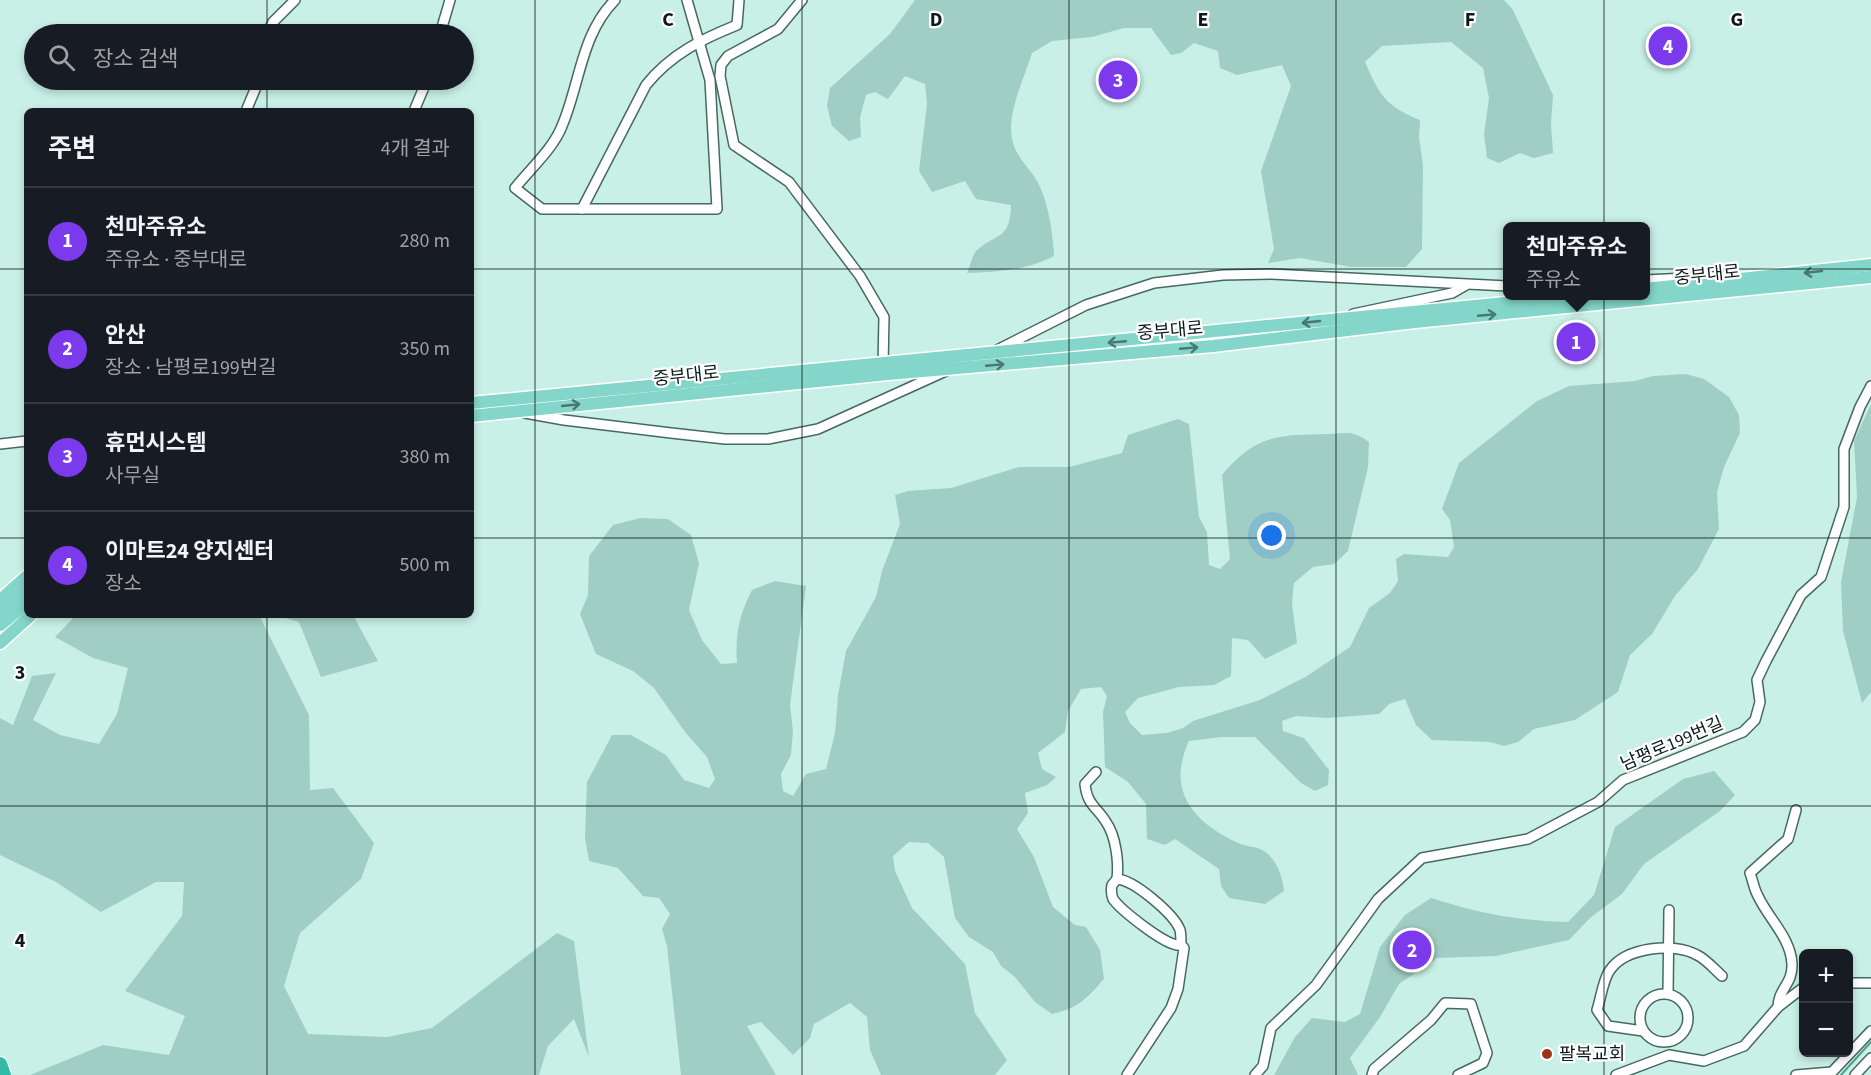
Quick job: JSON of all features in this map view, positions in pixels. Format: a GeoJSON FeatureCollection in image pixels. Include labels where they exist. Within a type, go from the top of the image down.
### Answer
{"type":"FeatureCollection","features":[{"type":"Feature","properties":{"kind":"highway"},"geometry":{"type":"LineString","coordinates":[[0,1064],[4,1075]]}},
{"type":"Feature","properties":{"kind":"main road","name":"중부대로"},"geometry":{"type":"LineString","coordinates":[[1650,288],[1870,266]]}},
{"type":"Feature","properties":{"kind":"main road","name":"중부대로"},"geometry":{"type":"LineString","coordinates":[[1650,293],[1870,266]]}},
{"type":"Feature","properties":{"kind":"main road","name":"중부대로"},"geometry":{"type":"LineString","coordinates":[[474,403],[988,355],[1537,300]]}},
{"type":"Feature","properties":{"kind":"main road","name":"중부대로"},"geometry":{"type":"LineString","coordinates":[[474,416],[953,368],[1213,346],[1594,300]]}},
{"type":"Feature","properties":{"kind":"main road"},"geometry":{"type":"LineString","coordinates":[[0,600],[24,579]]}},
{"type":"Feature","properties":{"kind":"main road"},"geometry":{"type":"LineString","coordinates":[[0,612],[24,592]]}},
{"type":"Feature","properties":{"kind":"main road"},"geometry":{"type":"LineString","coordinates":[[0,625],[24,605]]}},
{"type":"Feature","properties":{"kind":"main road"},"geometry":{"type":"LineString","coordinates":[[0,643],[28,618]]}},
{"type":"Feature","properties":{"kind":"street"},"geometry":{"type":"LineString","coordinates":[[272,24],[295,0]]}},
{"type":"Feature","properties":{"kind":"street"},"geometry":{"type":"LineString","coordinates":[[443,24],[450,0]]}},
{"type":"Feature","properties":{"kind":"street"},"geometry":{"type":"LineString","coordinates":[[615,0],[607,8],[583,55],[561,129],[515,188],[542,209],[717,209],[710,80],[687,0]]}},
{"type":"Feature","properties":{"kind":"street"},"geometry":{"type":"LineString","coordinates":[[582,209],[646,85],[660,68],[699,40],[737,25],[739,0]]}},
{"type":"Feature","properties":{"kind":"street"},"geometry":{"type":"LineString","coordinates":[[802,0],[778,29],[728,56],[720,65],[727,122],[734,145],[789,182],[860,276],[884,317],[883,365]]}},
{"type":"Feature","properties":{"kind":"street"},"geometry":{"type":"LineString","coordinates":[[247,108],[255,90]]}},
{"type":"Feature","properties":{"kind":"street"},"geometry":{"type":"LineString","coordinates":[[415,108],[423,90]]}},
{"type":"Feature","properties":{"kind":"street"},"geometry":{"type":"LineString","coordinates":[[714,124],[727,122]]}},
{"type":"Feature","properties":{"kind":"street"},"geometry":{"type":"LineString","coordinates":[[988,355],[1086,305],[1154,283],[1223,275],[1271,274],[1503,286]]}},
{"type":"Feature","properties":{"kind":"street"},"geometry":{"type":"LineString","coordinates":[[1650,280],[1715,275],[1753,278]]}},
{"type":"Feature","properties":{"kind":"street"},"geometry":{"type":"LineString","coordinates":[[1340,319],[1361,311],[1404,305],[1452,293],[1466,285]]}},
{"type":"Feature","properties":{"kind":"street"},"geometry":{"type":"LineString","coordinates":[[517,411],[564,420],[659,432],[725,439],[768,439],[818,429],[953,368]]}},
{"type":"Feature","properties":{"kind":"street","name":"남평로199번길"},"geometry":{"type":"LineString","coordinates":[[1255,1075],[1263,1066],[1271,1028],[1316,985],[1377,899],[1422,858],[1528,839],[1599,802],[1623,780],[1743,732],[1755,720],[1760,702],[1757,680],[1801,596],[1821,577],[1844,507],[1844,449],[1860,407],[1871,386]]}},
{"type":"Feature","properties":{"kind":"street"},"geometry":{"type":"LineString","coordinates":[[0,444],[24,441]]}},
{"type":"Feature","properties":{"kind":"street"},"geometry":{"type":"LineString","coordinates":[[1096,772],[1085,784],[1086,794],[1096,813],[1108,824],[1117,860],[1117,879],[1112,885],[1111,894],[1124,910],[1159,937],[1173,945],[1181,945]]}},
{"type":"Feature","properties":{"kind":"street"},"geometry":{"type":"LineString","coordinates":[[1778,1007],[1778,997],[1792,978],[1792,960],[1781,932],[1758,896],[1750,873],[1788,839],[1796,810]]}},
{"type":"Feature","properties":{"kind":"street"},"geometry":{"type":"LineString","coordinates":[[1117,879],[1140,889],[1170,915],[1180,931],[1181,945],[1184,948],[1171,1008],[1127,1075]]}},
{"type":"Feature","properties":{"kind":"street"},"geometry":{"type":"LineString","coordinates":[[1668,994],[1670,910]]}},
{"type":"Feature","properties":{"kind":"street"},"geometry":{"type":"LineString","coordinates":[[1643,1031],[1640,1016],[1642,1008],[1653,997],[1668,994],[1682,1002],[1689,1016],[1688,1024],[1678,1038],[1663,1042],[1655,1041],[1643,1031],[1608,1026],[1598,1010],[1609,970],[1621,959],[1635,953],[1668,947],[1697,954],[1722,976]]}},
{"type":"Feature","properties":{"kind":"street"},"geometry":{"type":"LineString","coordinates":[[1853,983],[1871,982]]}},
{"type":"Feature","properties":{"kind":"street"},"geometry":{"type":"LineString","coordinates":[[1616,1075],[1669,1055],[1704,1061],[1744,1046],[1778,1007],[1799,990]]}},
{"type":"Feature","properties":{"kind":"street"},"geometry":{"type":"LineString","coordinates":[[1372,1075],[1374,1069],[1431,1020],[1445,1003],[1471,1004],[1487,1053],[1483,1063],[1458,1075]]}},
{"type":"Feature","properties":{"kind":"street"},"geometry":{"type":"LineString","coordinates":[[1796,1075],[1832,1072],[1871,1031]]}},
{"type":"Feature","properties":{"kind":"street"},"geometry":{"type":"LineString","coordinates":[[1662,1058],[1663,1042]]}},
{"type":"Feature","properties":{"kind":"street"},"geometry":{"type":"LineString","coordinates":[[1856,1075],[1871,1058]]}},
{"type":"Feature","properties":{"kind":"green space"},"geometry":{"type":"Polygon","coordinates":[[[915,0],[1504,0],[1513,10],[1553,95],[1551,124],[1553,153],[1534,158],[1520,153],[1499,163],[1487,158],[1484,134],[1489,98],[1483,68],[1451,42],[1382,46],[1365,62],[1379,91],[1399,110],[1420,120],[1419,137],[1423,166],[1422,249],[1406,267],[1351,267],[1300,258],[1268,263],[1274,249],[1261,171],[1291,86],[1282,65],[1237,75],[1220,68],[1218,51],[1194,43],[1181,53],[1171,55],[1151,28],[1124,28],[1092,37],[1052,41],[1032,53],[1016,100],[1011,129],[1018,155],[1037,181],[1044,196],[1053,239],[1054,256],[1023,267],[967,273],[976,251],[1005,230],[1010,217],[1011,205],[976,199],[965,181],[932,192],[919,171],[927,104],[925,84],[905,76],[888,99],[875,92],[866,95],[860,117],[861,137],[849,141],[832,126],[827,106],[830,88],[890,34],[915,0]]]}},
{"type":"Feature","properties":{"kind":"green space"},"geometry":{"type":"Polygon","coordinates":[[[1686,374],[1704,379],[1729,397],[1739,415],[1740,433],[1724,467],[1717,492],[1719,529],[1698,569],[1675,596],[1652,634],[1630,655],[1618,692],[1575,720],[1534,729],[1518,742],[1504,746],[1490,742],[1432,740],[1416,725],[1405,699],[1389,704],[1379,714],[1328,718],[1296,716],[1282,721],[1283,731],[1304,738],[1329,770],[1328,785],[1315,791],[1301,783],[1255,737],[1222,737],[1189,741],[1181,775],[1188,803],[1197,815],[1222,835],[1269,854],[1281,875],[1284,891],[1265,904],[1229,898],[1221,886],[1219,869],[1175,839],[1165,845],[1147,839],[1146,804],[1128,782],[1105,767],[1103,712],[1107,696],[1101,687],[1081,689],[1068,711],[1065,732],[1038,753],[1042,769],[1056,777],[1047,785],[1025,793],[1028,813],[1017,829],[1034,857],[1053,907],[1075,925],[1086,927],[1100,950],[1104,979],[1087,997],[1076,1006],[1052,1014],[1035,1002],[1015,977],[1001,966],[993,952],[969,937],[955,918],[944,857],[928,843],[909,842],[893,856],[895,871],[912,908],[965,964],[975,1013],[1007,1060],[995,1075],[881,1075],[870,1050],[867,1017],[850,1003],[814,1024],[810,1038],[793,1055],[761,1022],[747,1026],[776,1075],[681,1075],[667,946],[662,929],[670,914],[659,898],[643,896],[618,868],[589,861],[585,838],[587,782],[612,735],[631,735],[666,755],[684,780],[709,788],[715,779],[707,757],[685,732],[654,688],[633,671],[596,654],[580,614],[588,595],[589,556],[613,525],[640,518],[668,519],[691,535],[699,563],[689,610],[702,640],[721,664],[737,663],[739,625],[752,590],[775,581],[806,586],[790,705],[793,731],[791,755],[781,774],[783,791],[793,796],[806,774],[826,769],[835,733],[838,695],[846,651],[876,597],[882,571],[900,524],[895,495],[908,491],[951,488],[1019,467],[1069,467],[1122,453],[1128,435],[1178,419],[1189,424],[1199,517],[1207,532],[1209,565],[1220,569],[1230,559],[1222,475],[1234,462],[1246,452],[1268,440],[1294,435],[1349,433],[1358,435],[1369,442],[1368,467],[1348,551],[1334,564],[1313,567],[1294,583],[1292,603],[1297,643],[1265,659],[1248,640],[1232,638],[1231,676],[1214,685],[1179,687],[1138,698],[1125,712],[1130,723],[1142,735],[1167,733],[1183,728],[1193,721],[1260,700],[1307,676],[1350,647],[1369,608],[1390,593],[1398,581],[1396,559],[1404,554],[1448,557],[1454,547],[1450,520],[1442,509],[1459,463],[1537,401],[1569,386],[1686,374]]]}},
{"type":"Feature","properties":{"kind":"green space"},"geometry":{"type":"Polygon","coordinates":[[[1871,404],[1871,692],[1862,703],[1843,631],[1841,582],[1857,497],[1854,441],[1871,404]]]}},
{"type":"Feature","properties":{"kind":"green space"},"geometry":{"type":"Polygon","coordinates":[[[73,618],[260,618],[309,715],[310,790],[333,788],[374,843],[361,879],[300,933],[284,986],[308,1034],[387,1037],[432,1028],[557,933],[574,941],[589,1057],[574,1019],[548,1046],[539,1075],[30,1075],[103,1045],[169,1055],[185,1016],[125,991],[182,916],[184,882],[156,882],[101,912],[56,882],[0,855],[0,718],[13,725],[32,676],[56,673],[33,720],[60,735],[99,744],[117,714],[128,668],[93,658],[55,637],[73,618]]]}},
{"type":"Feature","properties":{"kind":"green space"},"geometry":{"type":"Polygon","coordinates":[[[285,618],[355,618],[378,661],[321,677],[299,622],[285,618]]]}},
{"type":"Feature","properties":{"kind":"green space"},"geometry":{"type":"Polygon","coordinates":[[[1714,771],[1735,795],[1720,811],[1644,864],[1622,894],[1590,918],[1569,940],[1496,956],[1437,958],[1399,984],[1380,1017],[1350,1058],[1358,1075],[1274,1075],[1295,1037],[1312,1018],[1345,1022],[1360,1014],[1380,947],[1405,915],[1431,898],[1498,915],[1568,922],[1594,895],[1615,827],[1683,779],[1714,771]]]}},
{"type":"Feature","properties":{"kind":"waterway"},"geometry":{"type":"LineString","coordinates":[[1841,1075],[1871,1042]]}},
{"type":"Feature","properties":{"kind":"place","name":"이마트24 양지센터"},"geometry":{"type":"Point","coordinates":[1668,46]}},
{"type":"Feature","properties":{"kind":"place","name":"휴먼시스템"},"geometry":{"type":"Point","coordinates":[1118,80]}},
{"type":"Feature","properties":{"kind":"place","name":"천마주유소"},"geometry":{"type":"Point","coordinates":[1576,342]}},
{"type":"Feature","properties":{"kind":"place","name":"안산"},"geometry":{"type":"Point","coordinates":[1412,950]}},
{"type":"Feature","properties":{"kind":"place","name":"팔복교회"},"geometry":{"type":"Point","coordinates":[1547,1054]}}]}
